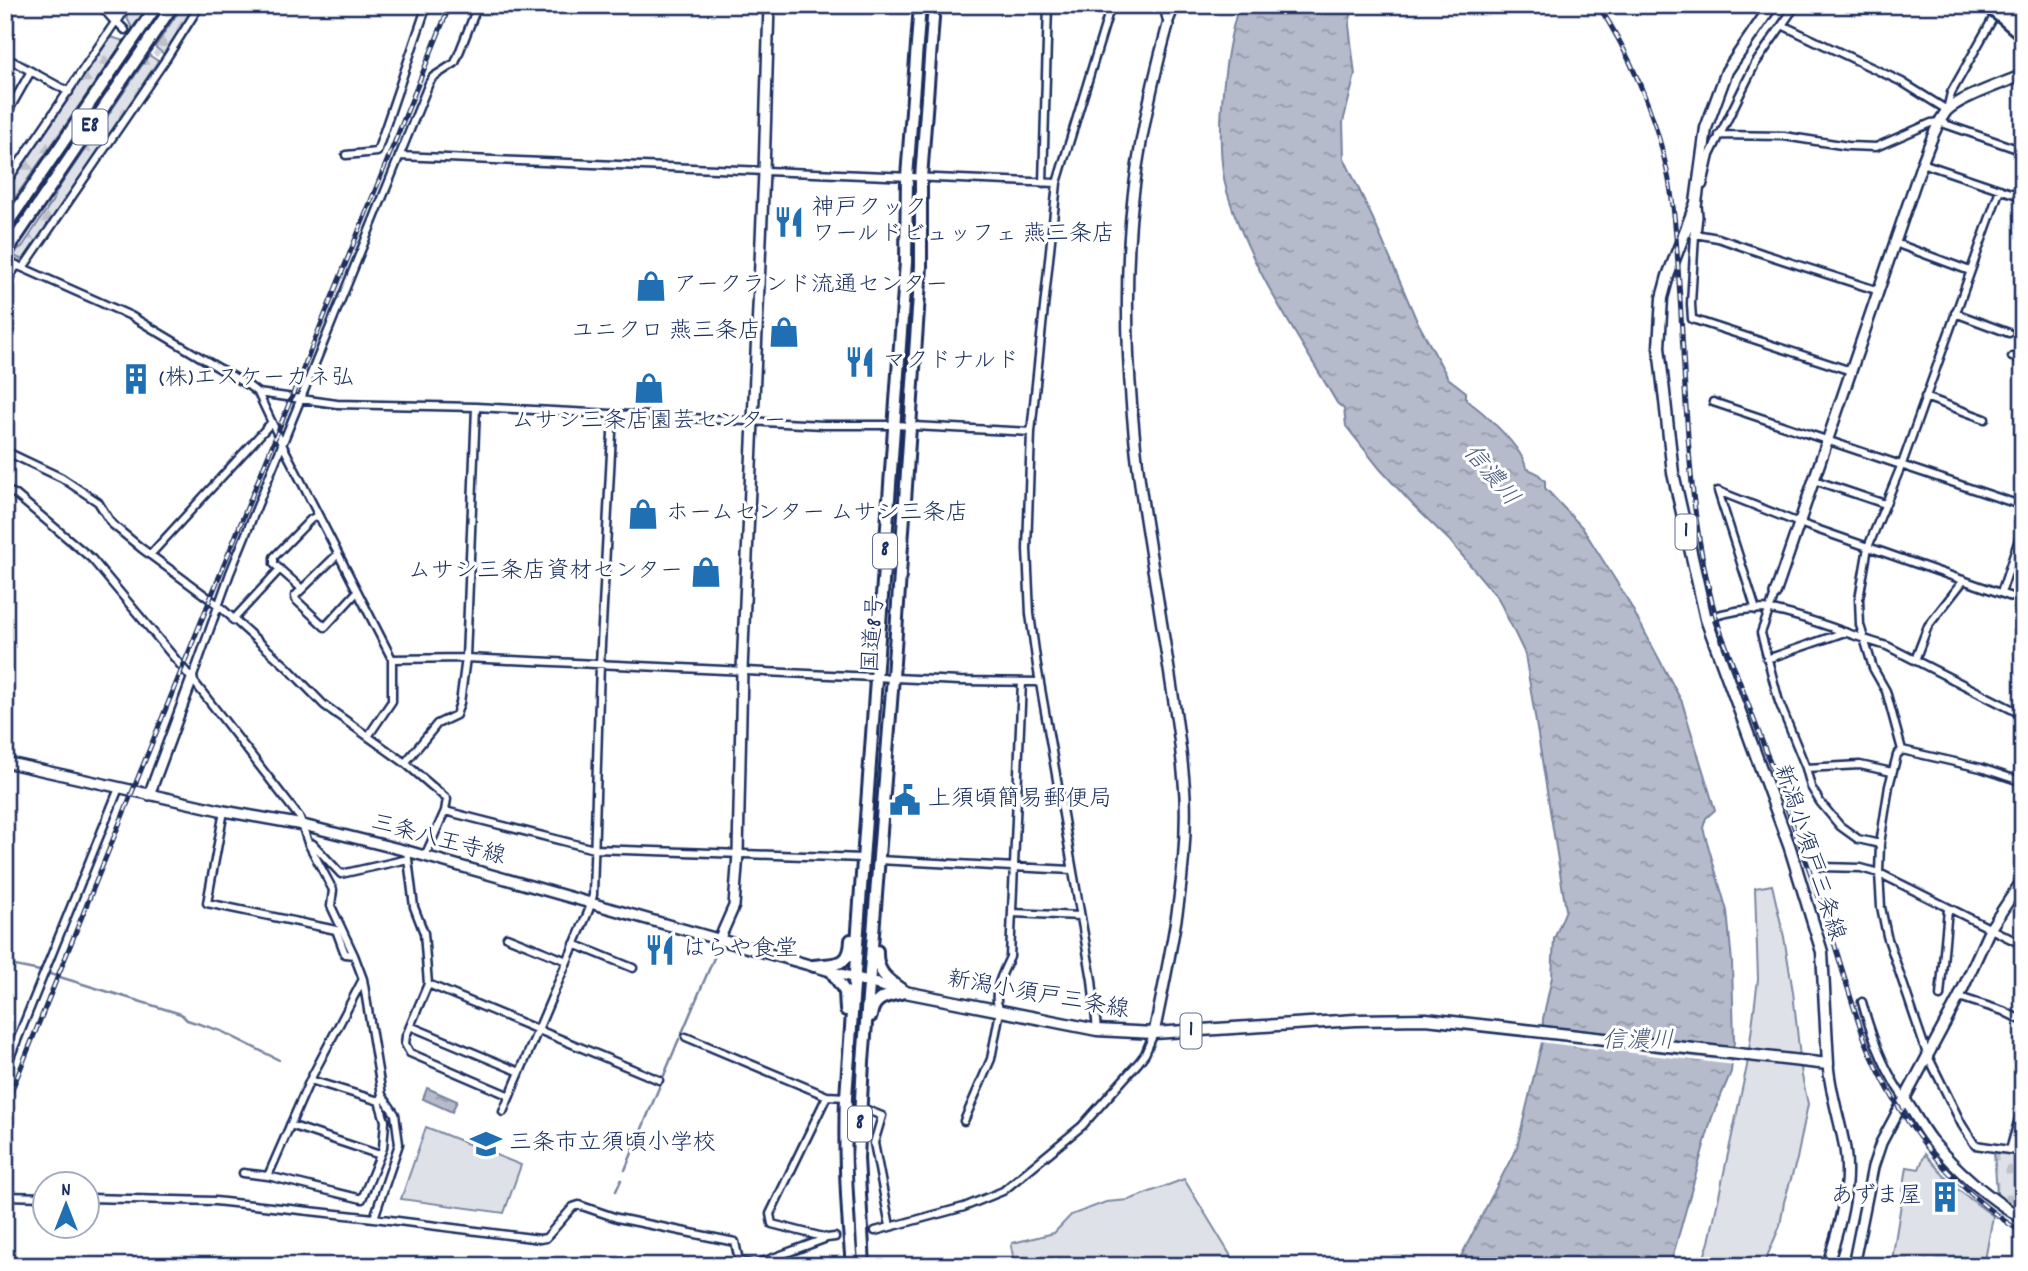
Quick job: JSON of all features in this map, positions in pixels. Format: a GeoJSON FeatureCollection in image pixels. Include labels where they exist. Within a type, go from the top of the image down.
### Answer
{"type":"FeatureCollection","features":[{"type":"Feature","properties":{"kind":"highway","name":"E8"},"geometry":{"type":"LineString","coordinates":[[5,226],[156,5]]}},
{"type":"Feature","properties":{"kind":"highway","name":"E8"},"geometry":{"type":"LineString","coordinates":[[6,254],[173,5]]}},
{"type":"Feature","properties":{"kind":"highway","name":"国道8号"},"geometry":{"type":"LineString","coordinates":[[852,1266],[848,1225],[846,1097],[906,262],[907,177],[920,5]]}},
{"type":"Feature","properties":{"kind":"highway","name":"国道8号"},"geometry":{"type":"LineString","coordinates":[[864,1266],[859,1168],[860,1107],[921,266],[921,178],[934,5]]}},
{"type":"Feature","properties":{"kind":"highway"},"geometry":{"type":"LineString","coordinates":[[1987,6],[2002,9],[2023,25]]}},
{"type":"Feature","properties":{"kind":"highway"},"geometry":{"type":"LineString","coordinates":[[2002,9],[2023,36]]}},
{"type":"Feature","properties":{"kind":"highway"},"geometry":{"type":"LineString","coordinates":[[814,966],[835,963],[849,957],[853,916],[861,892]]}},
{"type":"Feature","properties":{"kind":"highway"},"geometry":{"type":"LineString","coordinates":[[874,911],[878,924],[877,961],[887,978],[905,992]]}},
{"type":"Feature","properties":{"kind":"highway"},"geometry":{"type":"LineString","coordinates":[[832,972],[845,992],[845,1033],[850,1043]]}},
{"type":"Feature","properties":{"kind":"highway"},"geometry":{"type":"LineString","coordinates":[[863,1062],[869,1051],[873,1005],[882,998],[905,992]]}},
{"type":"Feature","properties":{"kind":"main road","name":"新潟小須戸三条線"},"geometry":{"type":"LineString","coordinates":[[855,978],[905,992],[1097,1030],[1154,1033],[1426,1019],[1824,1064],[1822,952],[1790,848],[1706,619],[1673,473],[1659,347],[1662,298],[1696,203],[1706,128],[1727,71],[1772,5]]}},
{"type":"Feature","properties":{"kind":"street"},"geometry":{"type":"LineString","coordinates":[[102,5],[125,30]]}},
{"type":"Feature","properties":{"kind":"street"},"geometry":{"type":"LineString","coordinates":[[5,184],[126,5]]}},
{"type":"Feature","properties":{"kind":"street"},"geometry":{"type":"LineString","coordinates":[[5,284],[20,267],[200,5]]}},
{"type":"Feature","properties":{"kind":"street"},"geometry":{"type":"LineString","coordinates":[[346,155],[377,152],[427,5]]}},
{"type":"Feature","properties":{"kind":"street"},"geometry":{"type":"LineString","coordinates":[[149,795],[230,573],[429,83],[455,63],[478,5]]}},
{"type":"Feature","properties":{"kind":"street"},"geometry":{"type":"LineString","coordinates":[[719,940],[734,906],[737,854],[769,5]]}},
{"type":"Feature","properties":{"kind":"street"},"geometry":{"type":"LineString","coordinates":[[1043,183],[1048,5]]}},
{"type":"Feature","properties":{"kind":"street"},"geometry":{"type":"LineString","coordinates":[[1097,1030],[1092,980],[1030,614],[1027,549],[1031,432],[1058,183],[1111,5]]}},
{"type":"Feature","properties":{"kind":"street"},"geometry":{"type":"LineString","coordinates":[[1163,5],[1168,26]]}},
{"type":"Feature","properties":{"kind":"street"},"geometry":{"type":"LineString","coordinates":[[875,1231],[964,1207],[985,1200],[1011,1186],[1090,1118],[1146,1054],[1154,1033],[1180,895],[1185,843],[1185,797],[1180,741],[1145,517],[1131,404],[1127,325],[1128,255],[1144,123],[1155,72],[1176,5]]}},
{"type":"Feature","properties":{"kind":"street"},"geometry":{"type":"LineString","coordinates":[[1796,5],[1755,64],[1710,155],[1696,203],[1692,319],[1851,371]]}},
{"type":"Feature","properties":{"kind":"street"},"geometry":{"type":"LineString","coordinates":[[1880,844],[1858,839],[1840,826],[1811,787],[1779,702],[1761,633],[1922,163],[1939,122],[1947,110],[1951,93],[2002,9]]}},
{"type":"Feature","properties":{"kind":"street"},"geometry":{"type":"LineString","coordinates":[[1782,25],[1902,82],[1947,110]]}},
{"type":"Feature","properties":{"kind":"street"},"geometry":{"type":"LineString","coordinates":[[5,57],[69,92]]}},
{"type":"Feature","properties":{"kind":"street"},"geometry":{"type":"LineString","coordinates":[[5,117],[30,71]]}},
{"type":"Feature","properties":{"kind":"street"},"geometry":{"type":"LineString","coordinates":[[1947,110],[1970,97],[2023,75]]}},
{"type":"Feature","properties":{"kind":"street"},"geometry":{"type":"LineString","coordinates":[[1720,135],[1784,136],[1848,146],[1877,147],[1939,122],[2023,151]]}},
{"type":"Feature","properties":{"kind":"street"},"geometry":{"type":"LineString","coordinates":[[399,156],[1058,183]]}},
{"type":"Feature","properties":{"kind":"street"},"geometry":{"type":"LineString","coordinates":[[1922,163],[2023,197]]}},
{"type":"Feature","properties":{"kind":"street"},"geometry":{"type":"LineString","coordinates":[[1902,750],[1889,699],[1873,668],[1860,625],[1859,600],[1868,547],[1902,464],[2000,189]]}},
{"type":"Feature","properties":{"kind":"street"},"geometry":{"type":"LineString","coordinates":[[1695,234],[1718,237],[1879,291]]}},
{"type":"Feature","properties":{"kind":"street"},"geometry":{"type":"LineString","coordinates":[[1895,243],[1970,271]]}},
{"type":"Feature","properties":{"kind":"street"},"geometry":{"type":"LineString","coordinates":[[6,254],[20,267],[131,316],[258,393],[392,659],[392,701],[369,735]]}},
{"type":"Feature","properties":{"kind":"street"},"geometry":{"type":"LineString","coordinates":[[1955,313],[2009,333]]}},
{"type":"Feature","properties":{"kind":"street"},"geometry":{"type":"LineString","coordinates":[[2012,357],[2023,360]]}},
{"type":"Feature","properties":{"kind":"street"},"geometry":{"type":"LineString","coordinates":[[258,393],[337,404],[476,407],[823,425],[894,425],[1031,432]]}},
{"type":"Feature","properties":{"kind":"street"},"geometry":{"type":"LineString","coordinates":[[1925,397],[1984,419]]}},
{"type":"Feature","properties":{"kind":"street"},"geometry":{"type":"LineString","coordinates":[[1713,401],[2023,506]]}},
{"type":"Feature","properties":{"kind":"street"},"geometry":{"type":"LineString","coordinates":[[405,763],[437,724],[456,715],[460,703],[466,658],[476,407]]}},
{"type":"Feature","properties":{"kind":"street"},"geometry":{"type":"LineString","coordinates":[[503,1112],[593,895],[600,664],[613,414]]}},
{"type":"Feature","properties":{"kind":"street"},"geometry":{"type":"LineString","coordinates":[[150,555],[271,423]]}},
{"type":"Feature","properties":{"kind":"street"},"geometry":{"type":"LineString","coordinates":[[5,452],[62,478],[99,502],[112,524],[219,605],[324,705],[369,735],[447,799],[445,811],[425,856]]}},
{"type":"Feature","properties":{"kind":"street"},"geometry":{"type":"LineString","coordinates":[[1814,480],[1885,504]]}},
{"type":"Feature","properties":{"kind":"street"},"geometry":{"type":"LineString","coordinates":[[5,490],[15,494],[92,559],[192,678],[300,818],[308,843],[333,890],[331,906],[363,979],[385,1121],[383,1148],[362,1199],[268,1176],[243,1173]]}},
{"type":"Feature","properties":{"kind":"street"},"geometry":{"type":"LineString","coordinates":[[1756,610],[1718,491],[1800,523],[2023,601]]}},
{"type":"Feature","properties":{"kind":"street"},"geometry":{"type":"LineString","coordinates":[[302,589],[274,564],[274,557],[311,519],[318,516]]}},
{"type":"Feature","properties":{"kind":"street"},"geometry":{"type":"LineString","coordinates":[[2001,593],[2023,527]]}},
{"type":"Feature","properties":{"kind":"street"},"geometry":{"type":"LineString","coordinates":[[338,554],[295,596],[296,600],[325,626],[357,592]]}},
{"type":"Feature","properties":{"kind":"street"},"geometry":{"type":"LineString","coordinates":[[233,620],[280,569]]}},
{"type":"Feature","properties":{"kind":"street"},"geometry":{"type":"LineString","coordinates":[[1914,660],[1928,626],[1964,580]]}},
{"type":"Feature","properties":{"kind":"street"},"geometry":{"type":"LineString","coordinates":[[1706,619],[1715,615],[1770,610],[1865,638],[1887,646],[2023,715]]}},
{"type":"Feature","properties":{"kind":"street"},"geometry":{"type":"LineString","coordinates":[[1768,659],[1845,632]]}},
{"type":"Feature","properties":{"kind":"street"},"geometry":{"type":"LineString","coordinates":[[392,659],[466,658],[1040,682]]}},
{"type":"Feature","properties":{"kind":"street"},"geometry":{"type":"LineString","coordinates":[[964,1121],[990,1059],[1000,1012],[997,1004],[999,980],[1010,957],[1022,682]]}},
{"type":"Feature","properties":{"kind":"street"},"geometry":{"type":"LineString","coordinates":[[1902,750],[1897,755],[1892,772],[1880,844],[1881,907],[1886,936],[1927,1054],[1962,1125],[1975,1145],[2023,1152]]}},
{"type":"Feature","properties":{"kind":"street"},"geometry":{"type":"LineString","coordinates":[[1902,750],[1981,768],[2023,782]]}},
{"type":"Feature","properties":{"kind":"street","name":"三条八王寺線"},"geometry":{"type":"LineString","coordinates":[[5,762],[224,811],[303,825],[407,855],[425,856],[855,978]]}},
{"type":"Feature","properties":{"kind":"street"},"geometry":{"type":"LineString","coordinates":[[1806,768],[1860,765],[1892,772]]}},
{"type":"Feature","properties":{"kind":"street"},"geometry":{"type":"LineString","coordinates":[[5,1070],[119,788]]}},
{"type":"Feature","properties":{"kind":"street"},"geometry":{"type":"LineString","coordinates":[[224,811],[206,903],[336,930],[345,954],[354,955]]}},
{"type":"Feature","properties":{"kind":"street"},"geometry":{"type":"LineString","coordinates":[[445,811],[594,849],[863,858]]}},
{"type":"Feature","properties":{"kind":"street"},"geometry":{"type":"LineString","coordinates":[[308,843],[341,874],[407,855],[414,907],[424,933],[428,984],[405,1044],[410,1053],[510,1096]]}},
{"type":"Feature","properties":{"kind":"street"},"geometry":{"type":"LineString","coordinates":[[878,860],[1072,870]]}},
{"type":"Feature","properties":{"kind":"street"},"geometry":{"type":"LineString","coordinates":[[1821,867],[1848,866],[1879,873],[2023,945]]}},
{"type":"Feature","properties":{"kind":"street"},"geometry":{"type":"LineString","coordinates":[[1853,1266],[1877,1154],[1959,997],[1990,929],[2023,879]]}},
{"type":"Feature","properties":{"kind":"street"},"geometry":{"type":"LineString","coordinates":[[1940,996],[1948,909]]}},
{"type":"Feature","properties":{"kind":"street"},"geometry":{"type":"LineString","coordinates":[[1012,913],[1080,916]]}},
{"type":"Feature","properties":{"kind":"street"},"geometry":{"type":"LineString","coordinates":[[507,937],[567,961]]}},
{"type":"Feature","properties":{"kind":"street"},"geometry":{"type":"LineString","coordinates":[[574,944],[633,968]]}},
{"type":"Feature","properties":{"kind":"street"},"geometry":{"type":"LineString","coordinates":[[268,1176],[310,1080],[363,979]]}},
{"type":"Feature","properties":{"kind":"street"},"geometry":{"type":"LineString","coordinates":[[428,984],[659,1080]]}},
{"type":"Feature","properties":{"kind":"street"},"geometry":{"type":"LineString","coordinates":[[1959,997],[2003,1011],[2023,1021]]}},
{"type":"Feature","properties":{"kind":"street"},"geometry":{"type":"LineString","coordinates":[[1862,1002],[1880,1054],[1894,1083],[1930,1139],[1977,1186],[2023,1219]]}},
{"type":"Feature","properties":{"kind":"street"},"geometry":{"type":"LineString","coordinates":[[410,1026],[520,1072]]}},
{"type":"Feature","properties":{"kind":"street"},"geometry":{"type":"LineString","coordinates":[[686,1037],[827,1096],[846,1097]]}},
{"type":"Feature","properties":{"kind":"street"},"geometry":{"type":"LineString","coordinates":[[1824,1064],[1845,1151],[1847,1176],[1827,1266]]}},
{"type":"Feature","properties":{"kind":"street"},"geometry":{"type":"LineString","coordinates":[[310,1080],[381,1098],[395,1114],[399,1144],[374,1218]]}},
{"type":"Feature","properties":{"kind":"street"},"geometry":{"type":"LineString","coordinates":[[827,1096],[770,1214],[772,1224],[827,1238]]}},
{"type":"Feature","properties":{"kind":"street"},"geometry":{"type":"LineString","coordinates":[[2010,1150],[2023,1104]]}},
{"type":"Feature","properties":{"kind":"street"},"geometry":{"type":"LineString","coordinates":[[860,1107],[882,1116],[874,1143],[890,1226]]}},
{"type":"Feature","properties":{"kind":"street"},"geometry":{"type":"LineString","coordinates":[[290,1125],[380,1155]]}},
{"type":"Feature","properties":{"kind":"street"},"geometry":{"type":"LineString","coordinates":[[5,1196],[32,1197]]}},
{"type":"Feature","properties":{"kind":"street"},"geometry":{"type":"LineString","coordinates":[[102,1198],[215,1201],[540,1240],[546,1238],[573,1207],[579,1205],[617,1218],[735,1242],[739,1261],[754,1265],[835,1237]]}},
{"type":"Feature","properties":{"kind":"green space"},"geometry":{"type":"Polygon","coordinates":[[[133,5],[149,5],[133,30],[126,16],[133,5]]]}},
{"type":"Feature","properties":{"kind":"green space"},"geometry":{"type":"Polygon","coordinates":[[[183,5],[198,5],[164,54],[155,47],[183,5]]]}},
{"type":"Feature","properties":{"kind":"green space"},"geometry":{"type":"Polygon","coordinates":[[[111,37],[124,41],[5,212],[5,192],[111,37]]]}},
{"type":"Feature","properties":{"kind":"green space"},"geometry":{"type":"Polygon","coordinates":[[[149,55],[158,61],[25,261],[14,256],[22,247],[149,55]]]}},
{"type":"Feature","properties":{"kind":"green space"},"geometry":{"type":"Polygon","coordinates":[[[1772,885],[1784,937],[1808,1104],[1780,1226],[1763,1266],[1701,1266],[1709,1242],[1747,1066],[1758,979],[1755,888],[1772,885]]]}},
{"type":"Feature","properties":{"kind":"green space"},"geometry":{"type":"Polygon","coordinates":[[[426,1127],[521,1165],[504,1213],[401,1199],[426,1127]]]}},
{"type":"Feature","properties":{"kind":"green space"},"geometry":{"type":"Polygon","coordinates":[[[1994,1152],[2023,1155],[2023,1167],[2017,1166],[2014,1199],[2023,1201],[2023,1215],[2001,1202],[1997,1193],[1994,1152]]]}},
{"type":"Feature","properties":{"kind":"green space"},"geometry":{"type":"Polygon","coordinates":[[[1925,1154],[1953,1186],[1993,1216],[1984,1266],[1903,1266],[1904,1261],[1892,1260],[1907,1167],[1919,1169],[1925,1154]]]}},
{"type":"Feature","properties":{"kind":"green space"},"geometry":{"type":"Polygon","coordinates":[[[1184,1179],[1237,1266],[1015,1266],[1011,1246],[1013,1243],[1054,1233],[1071,1215],[1106,1202],[1129,1200],[1184,1179]]]}},
{"type":"Feature","properties":{"kind":"water","name":"信濃川"},"geometry":{"type":"Polygon","coordinates":[[[1239,5],[1353,5],[1349,25],[1355,75],[1343,122],[1344,158],[1416,319],[1448,378],[1466,392],[1466,400],[1501,431],[1518,450],[1526,468],[1545,481],[1545,488],[1582,527],[1626,597],[1682,702],[1715,810],[1706,818],[1703,828],[1727,911],[1732,962],[1734,1041],[1731,1072],[1712,1117],[1670,1266],[1456,1266],[1517,1147],[1542,1042],[1543,1019],[1552,977],[1554,939],[1566,910],[1525,654],[1498,598],[1450,541],[1380,469],[1346,426],[1344,409],[1337,403],[1292,328],[1249,249],[1228,195],[1221,152],[1225,74],[1239,5]]]}},
{"type":"Feature","properties":{"kind":"water"},"geometry":{"type":"Polygon","coordinates":[[[427,1088],[457,1101],[452,1112],[423,1099],[427,1088]]]}},
{"type":"Feature","properties":{"kind":"pier"},"geometry":{"type":"Polygon","coordinates":[[[1539,1039],[1735,1062],[1735,1065],[1539,1042],[1539,1039]]]}},
{"type":"Feature","properties":{"kind":"waterway"},"geometry":{"type":"LineString","coordinates":[[682,1033],[719,946]]}},
{"type":"Feature","properties":{"kind":"waterway"},"geometry":{"type":"LineString","coordinates":[[5,964],[40,971],[181,1014],[187,1020],[221,1031],[279,1060]]}},
{"type":"Feature","properties":{"kind":"waterway"},"geometry":{"type":"LineString","coordinates":[[625,1170],[679,1039]]}},
{"type":"Feature","properties":{"kind":"waterway"},"geometry":{"type":"LineString","coordinates":[[616,1191],[621,1180]]}},
{"type":"Feature","properties":{"kind":"tunnel"},"geometry":{"type":"LineString","coordinates":[[125,30],[163,58]]}},
{"type":"Feature","properties":{"kind":"tunnel"},"geometry":{"type":"LineString","coordinates":[[835,1237],[875,1231]]}},
{"type":"Feature","properties":{"kind":"railway"},"geometry":{"type":"LineString","coordinates":[[5,1107],[450,5]]}},
{"type":"Feature","properties":{"kind":"railway"},"geometry":{"type":"LineString","coordinates":[[1598,5],[1639,82],[1655,124],[1669,182],[1676,232],[1690,466],[1701,549],[1720,630],[1798,839],[1859,1024],[1878,1069],[1910,1124],[1950,1173],[1972,1195],[2023,1233]]}},
{"type":"Feature","properties":{"kind":"place","name":"神戸クック ワールドビュッフェ 燕三条店"},"geometry":{"type":"Point","coordinates":[789,222]}},
{"type":"Feature","properties":{"kind":"place","name":"アークランド流通センター"},"geometry":{"type":"Point","coordinates":[651,286]}},
{"type":"Feature","properties":{"kind":"place","name":"ユニクロ 燕三条店"},"geometry":{"type":"Point","coordinates":[784,332]}},
{"type":"Feature","properties":{"kind":"place","name":"マクドナルド"},"geometry":{"type":"Point","coordinates":[860,362]}},
{"type":"Feature","properties":{"kind":"place","name":"(株)エスケーカネ弘"},"geometry":{"type":"Point","coordinates":[136,379]}},
{"type":"Feature","properties":{"kind":"place","name":"ムサシ三条店園芸センター"},"geometry":{"type":"Point","coordinates":[649,388]}},
{"type":"Feature","properties":{"kind":"place","name":"ホームセンター ムサシ三条店"},"geometry":{"type":"Point","coordinates":[643,514]}},
{"type":"Feature","properties":{"kind":"place","name":"ムサシ三条店資材センター"},"geometry":{"type":"Point","coordinates":[706,572]}},
{"type":"Feature","properties":{"kind":"place","name":"上須頃簡易郵便局"},"geometry":{"type":"Point","coordinates":[905,800]}},
{"type":"Feature","properties":{"kind":"place","name":"はらや食堂"},"geometry":{"type":"Point","coordinates":[660,950]}},
{"type":"Feature","properties":{"kind":"place","name":"三条市立須頃小学校"},"geometry":{"type":"Point","coordinates":[486,1144]}},
{"type":"Feature","properties":{"kind":"place","name":"あずま屋"},"geometry":{"type":"Point","coordinates":[1945,1197]}}]}
